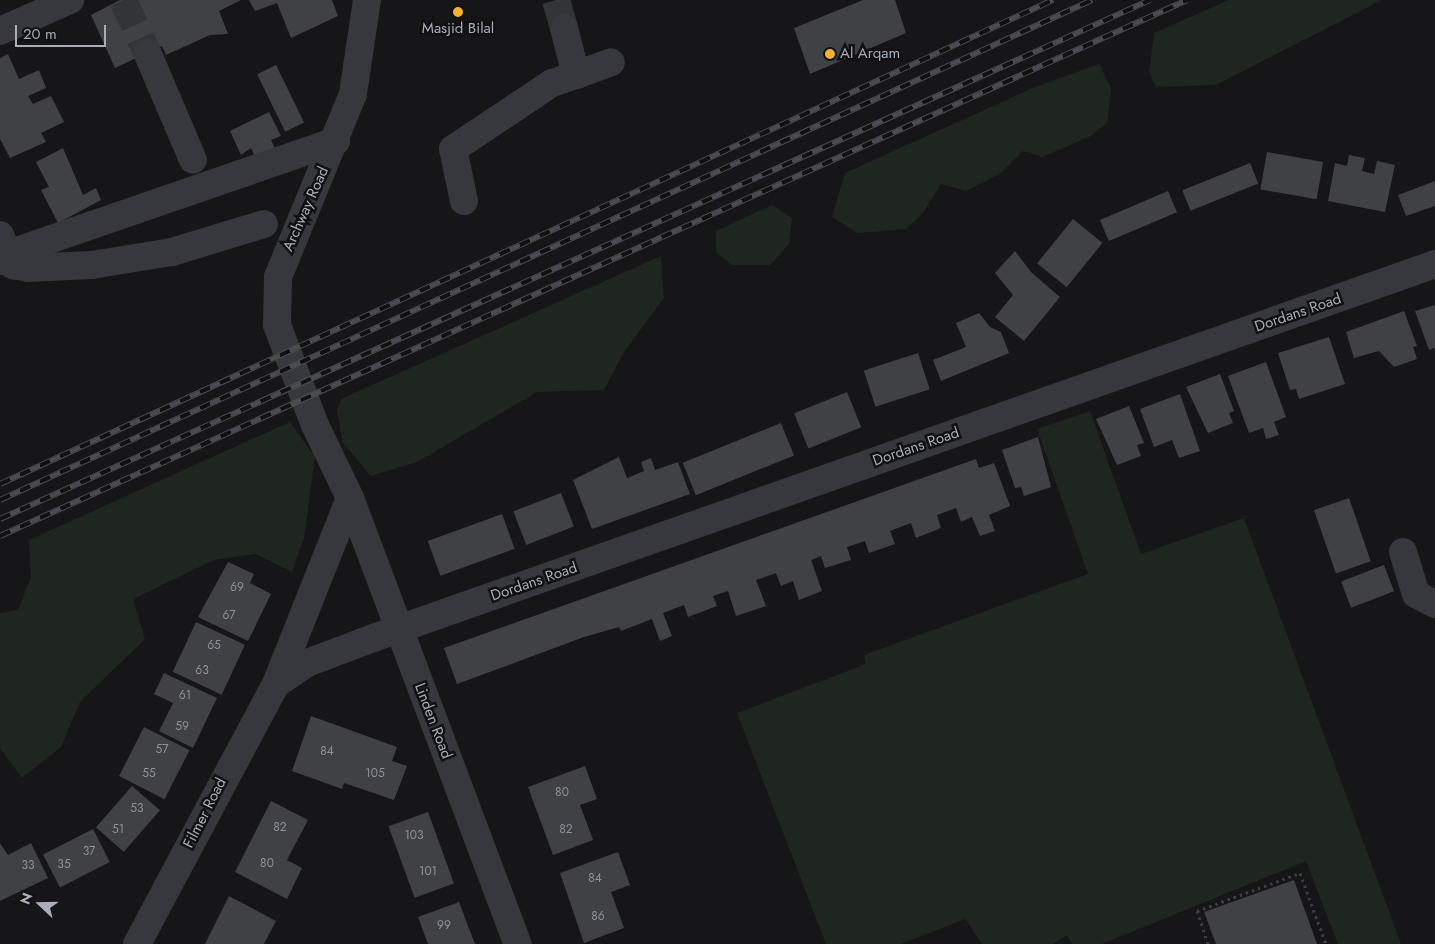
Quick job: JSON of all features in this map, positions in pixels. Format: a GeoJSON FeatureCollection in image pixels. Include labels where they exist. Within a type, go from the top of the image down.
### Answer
{"type":"FeatureCollection","features":[{"type":"Feature","properties":{"kind":"street"},"geometry":{"type":"LineString","coordinates":[[0,31],[70,0]]}},
{"type":"Feature","properties":{"kind":"street","name":"Archway Road"},"geometry":{"type":"LineString","coordinates":[[350,498],[315,425],[278,325],[278,277],[297,222],[336,141],[352,94],[367,0]]}},
{"type":"Feature","properties":{"kind":"street"},"geometry":{"type":"LineString","coordinates":[[564,28],[576,75]]}},
{"type":"Feature","properties":{"kind":"street"},"geometry":{"type":"LineString","coordinates":[[147,52],[193,160]]}},
{"type":"Feature","properties":{"kind":"street"},"geometry":{"type":"LineString","coordinates":[[464,201],[453,148],[552,83],[611,62]]}},
{"type":"Feature","properties":{"kind":"street"},"geometry":{"type":"LineString","coordinates":[[5,254],[336,141]]}},
{"type":"Feature","properties":{"kind":"street"},"geometry":{"type":"LineString","coordinates":[[5,254],[91,265],[154,255],[264,224]]}},
{"type":"Feature","properties":{"kind":"street","name":"Dordans Road"},"geometry":{"type":"LineString","coordinates":[[398,630],[1435,264]]}},
{"type":"Feature","properties":{"kind":"street","name":"Linden Road"},"geometry":{"type":"LineString","coordinates":[[350,498],[398,630],[518,944]]}},
{"type":"Feature","properties":{"kind":"street","name":"Filmer Road"},"geometry":{"type":"LineString","coordinates":[[137,944],[276,684],[350,498]]}},
{"type":"Feature","properties":{"kind":"street"},"geometry":{"type":"LineString","coordinates":[[1403,552],[1416,594],[1435,604]]}},
{"type":"Feature","properties":{"kind":"street","name":"Filmer Road"},"geometry":{"type":"LineString","coordinates":[[276,684],[307,663],[398,630]]}},
{"type":"Feature","properties":{"kind":"path"},"geometry":{"type":"LineString","coordinates":[[1208,944],[1197,911],[1300,873],[1326,944]]}},
{"type":"Feature","properties":{"kind":"shaded area"},"geometry":{"type":"Polygon","coordinates":[[[1229,0],[1382,0],[1216,85],[1156,87],[1149,72],[1154,33],[1229,0]]]}},
{"type":"Feature","properties":{"kind":"shaded area"},"geometry":{"type":"Polygon","coordinates":[[[1099,64],[1111,88],[1107,123],[1091,136],[1042,157],[1023,151],[1001,173],[966,191],[941,184],[923,213],[906,229],[858,233],[832,217],[845,173],[1035,87],[1099,64]]]}},
{"type":"Feature","properties":{"kind":"shaded area"},"geometry":{"type":"Polygon","coordinates":[[[772,205],[792,218],[789,244],[770,265],[732,265],[716,252],[716,231],[772,205]]]}},
{"type":"Feature","properties":{"kind":"shaded area"},"geometry":{"type":"Polygon","coordinates":[[[661,256],[664,298],[624,352],[604,390],[537,392],[417,462],[371,476],[343,443],[337,410],[341,399],[661,256]]]}},
{"type":"Feature","properties":{"kind":"shaded area"},"geometry":{"type":"Polygon","coordinates":[[[1090,411],[1141,554],[1244,518],[1401,944],[1338,944],[1306,861],[1102,944],[1072,944],[1067,935],[1053,944],[982,944],[965,919],[901,944],[826,944],[737,713],[866,664],[864,655],[1088,574],[1037,429],[1090,411]]]}},
{"type":"Feature","properties":{"kind":"shaded area"},"geometry":{"type":"Polygon","coordinates":[[[290,422],[315,457],[304,538],[292,572],[256,554],[214,560],[133,599],[145,639],[80,702],[61,747],[22,778],[0,748],[0,613],[18,610],[31,577],[29,540],[290,422]]]}},
{"type":"Feature","properties":{"kind":"building"},"geometry":{"type":"Polygon","coordinates":[[[120,0],[241,0],[219,11],[228,34],[210,35],[166,55],[162,46],[115,68],[91,15],[120,0]]]}},
{"type":"Feature","properties":{"kind":"building"},"geometry":{"type":"Polygon","coordinates":[[[249,0],[332,0],[338,16],[291,38],[277,3],[255,11],[249,0]]]}},
{"type":"Feature","properties":{"kind":"building","name":"Al Arqam"},"geometry":{"type":"Polygon","coordinates":[[[863,0],[895,0],[906,33],[810,74],[794,28],[863,0]]]}},
{"type":"Feature","properties":{"kind":"building"},"geometry":{"type":"Polygon","coordinates":[[[8,54],[19,79],[39,70],[46,88],[28,96],[33,104],[51,96],[64,122],[41,133],[46,142],[10,158],[0,139],[0,58],[8,54]]]}},
{"type":"Feature","properties":{"kind":"building"},"geometry":{"type":"Polygon","coordinates":[[[276,65],[304,123],[285,132],[257,74],[276,65]]]}},
{"type":"Feature","properties":{"kind":"building"},"geometry":{"type":"Polygon","coordinates":[[[269,112],[281,136],[271,140],[275,148],[256,159],[251,148],[241,155],[230,131],[269,112]]]}},
{"type":"Feature","properties":{"kind":"building"},"geometry":{"type":"Polygon","coordinates":[[[63,148],[83,195],[96,188],[101,200],[58,223],[41,190],[49,187],[36,162],[63,148]]]}},
{"type":"Feature","properties":{"kind":"building"},"geometry":{"type":"Polygon","coordinates":[[[1267,152],[1323,162],[1317,199],[1260,189],[1267,152]]]}},
{"type":"Feature","properties":{"kind":"building"},"geometry":{"type":"Polygon","coordinates":[[[1349,155],[1365,158],[1362,171],[1374,174],[1377,161],[1395,165],[1385,212],[1328,201],[1335,163],[1347,166],[1349,155]]]}},
{"type":"Feature","properties":{"kind":"building"},"geometry":{"type":"Polygon","coordinates":[[[1250,163],[1258,183],[1191,211],[1182,190],[1250,163]]]}},
{"type":"Feature","properties":{"kind":"building"},"geometry":{"type":"Polygon","coordinates":[[[1435,181],[1435,206],[1406,216],[1398,195],[1435,181]]]}},
{"type":"Feature","properties":{"kind":"building"},"geometry":{"type":"Polygon","coordinates":[[[1168,191],[1177,212],[1109,241],[1100,220],[1168,191]]]}},
{"type":"Feature","properties":{"kind":"building"},"geometry":{"type":"Polygon","coordinates":[[[1073,219],[1103,243],[1067,287],[1037,263],[1073,219]]]}},
{"type":"Feature","properties":{"kind":"building"},"geometry":{"type":"Polygon","coordinates":[[[1015,251],[1031,272],[1060,297],[1024,341],[995,317],[1013,295],[995,273],[1015,251]]]}},
{"type":"Feature","properties":{"kind":"building"},"geometry":{"type":"Polygon","coordinates":[[[1435,305],[1435,348],[1429,350],[1415,311],[1435,305]]]}},
{"type":"Feature","properties":{"kind":"building"},"geometry":{"type":"Polygon","coordinates":[[[1404,311],[1417,346],[1413,347],[1417,359],[1394,367],[1379,351],[1354,358],[1346,332],[1404,311]]]}},
{"type":"Feature","properties":{"kind":"building"},"geometry":{"type":"Polygon","coordinates":[[[979,313],[990,327],[1001,332],[1009,353],[941,381],[933,360],[966,347],[956,323],[979,313]]]}},
{"type":"Feature","properties":{"kind":"building"},"geometry":{"type":"Polygon","coordinates":[[[1329,337],[1345,384],[1299,399],[1296,389],[1290,390],[1278,353],[1329,337]]]}},
{"type":"Feature","properties":{"kind":"building"},"geometry":{"type":"Polygon","coordinates":[[[918,353],[930,389],[876,407],[864,371],[918,353]]]}},
{"type":"Feature","properties":{"kind":"building"},"geometry":{"type":"Polygon","coordinates":[[[1266,362],[1286,417],[1274,422],[1279,435],[1266,439],[1263,428],[1249,433],[1228,376],[1266,362]]]}},
{"type":"Feature","properties":{"kind":"building"},"geometry":{"type":"Polygon","coordinates":[[[1220,374],[1234,411],[1229,413],[1233,423],[1208,433],[1186,387],[1220,374]]]}},
{"type":"Feature","properties":{"kind":"building"},"geometry":{"type":"Polygon","coordinates":[[[847,392],[861,427],[808,449],[794,413],[847,392]]]}},
{"type":"Feature","properties":{"kind":"building"},"geometry":{"type":"Polygon","coordinates":[[[1180,394],[1200,451],[1179,458],[1172,440],[1154,447],[1140,409],[1180,394]]]}},
{"type":"Feature","properties":{"kind":"building"},"geometry":{"type":"Polygon","coordinates":[[[1129,406],[1144,443],[1137,445],[1141,456],[1117,465],[1096,419],[1129,406]]]}},
{"type":"Feature","properties":{"kind":"building"},"geometry":{"type":"Polygon","coordinates":[[[781,423],[794,455],[696,495],[683,463],[781,423]]]}},
{"type":"Feature","properties":{"kind":"building"},"geometry":{"type":"Polygon","coordinates":[[[1038,437],[1051,487],[1024,496],[1021,487],[1015,488],[1002,450],[1038,437]]]}},
{"type":"Feature","properties":{"kind":"building"},"geometry":{"type":"Polygon","coordinates":[[[619,457],[627,478],[644,471],[641,462],[651,458],[655,470],[678,462],[690,494],[592,529],[573,480],[619,457]]]}},
{"type":"Feature","properties":{"kind":"building"},"geometry":{"type":"Polygon","coordinates":[[[976,459],[979,468],[994,463],[1010,506],[989,515],[995,531],[980,536],[972,517],[961,522],[956,508],[937,515],[941,528],[916,538],[911,523],[890,531],[895,544],[869,553],[865,541],[847,547],[851,560],[825,568],[821,556],[811,560],[822,591],[799,600],[793,581],[781,586],[776,573],[756,580],[766,606],[736,616],[728,591],[713,596],[717,606],[688,617],[684,605],[663,613],[672,636],[660,641],[652,619],[621,631],[619,627],[584,637],[457,684],[444,648],[976,459]]]}},
{"type":"Feature","properties":{"kind":"building"},"geometry":{"type":"Polygon","coordinates":[[[561,493],[574,527],[526,545],[513,511],[561,493]]]}},
{"type":"Feature","properties":{"kind":"building"},"geometry":{"type":"Polygon","coordinates":[[[1349,498],[1371,561],[1336,573],[1314,510],[1349,498]]]}},
{"type":"Feature","properties":{"kind":"building"},"geometry":{"type":"Polygon","coordinates":[[[502,514],[515,549],[440,576],[428,541],[502,514]]]}},
{"type":"Feature","properties":{"kind":"building"},"geometry":{"type":"Polygon","coordinates":[[[228,562],[254,574],[250,583],[271,594],[248,641],[198,617],[228,562]]]}},
{"type":"Feature","properties":{"kind":"building"},"geometry":{"type":"Polygon","coordinates":[[[1384,565],[1394,591],[1351,608],[1341,581],[1384,565]]]}},
{"type":"Feature","properties":{"kind":"building"},"geometry":{"type":"Polygon","coordinates":[[[196,622],[245,645],[222,695],[173,672],[196,622]]]}},
{"type":"Feature","properties":{"kind":"building"},"geometry":{"type":"Polygon","coordinates":[[[164,673],[217,698],[193,748],[159,731],[173,703],[154,694],[164,673]]]}},
{"type":"Feature","properties":{"kind":"building"},"geometry":{"type":"Polygon","coordinates":[[[311,716],[397,747],[392,761],[407,766],[394,800],[344,783],[342,789],[292,771],[311,716]]]}},
{"type":"Feature","properties":{"kind":"building"},"geometry":{"type":"Polygon","coordinates":[[[144,727],[189,750],[164,799],[119,776],[144,727]]]}},
{"type":"Feature","properties":{"kind":"building"},"geometry":{"type":"Polygon","coordinates":[[[585,766],[597,799],[580,805],[593,840],[553,855],[528,787],[585,766]]]}},
{"type":"Feature","properties":{"kind":"building"},"geometry":{"type":"Polygon","coordinates":[[[132,786],[160,810],[124,852],[96,828],[132,786]]]}},
{"type":"Feature","properties":{"kind":"building"},"geometry":{"type":"Polygon","coordinates":[[[271,801],[308,820],[287,860],[302,868],[287,899],[235,872],[271,801]]]}},
{"type":"Feature","properties":{"kind":"building"},"geometry":{"type":"Polygon","coordinates":[[[428,812],[454,883],[415,898],[389,826],[428,812]]]}},
{"type":"Feature","properties":{"kind":"building"},"geometry":{"type":"Polygon","coordinates":[[[93,829],[110,862],[60,887],[43,854],[93,829]]]}},
{"type":"Feature","properties":{"kind":"building"},"geometry":{"type":"Polygon","coordinates":[[[0,843],[8,855],[31,843],[48,878],[0,901],[0,843]]]}},
{"type":"Feature","properties":{"kind":"building"},"geometry":{"type":"Polygon","coordinates":[[[618,852],[630,885],[611,892],[624,928],[584,943],[560,873],[618,852]]]}},
{"type":"Feature","properties":{"kind":"building"},"geometry":{"type":"Polygon","coordinates":[[[1294,880],[1317,944],[1216,944],[1204,912],[1294,880]]]}},
{"type":"Feature","properties":{"kind":"building"},"geometry":{"type":"Polygon","coordinates":[[[229,896],[276,921],[264,944],[205,944],[229,896]]]}},
{"type":"Feature","properties":{"kind":"building"},"geometry":{"type":"Polygon","coordinates":[[[459,902],[475,944],[428,944],[418,917],[459,902]]]}},
{"type":"Feature","properties":{"kind":"tunnel"},"geometry":{"type":"LineString","coordinates":[[123,0],[147,52]]}},
{"type":"Feature","properties":{"kind":"tunnel"},"geometry":{"type":"LineString","coordinates":[[556,0],[564,28]]}},
{"type":"Feature","properties":{"kind":"railway"},"geometry":{"type":"LineString","coordinates":[[0,484],[1053,0]]}},
{"type":"Feature","properties":{"kind":"railway"},"geometry":{"type":"LineString","coordinates":[[0,500],[1092,0]]}},
{"type":"Feature","properties":{"kind":"railway"},"geometry":{"type":"LineString","coordinates":[[0,519],[1150,0]]}},
{"type":"Feature","properties":{"kind":"railway"},"geometry":{"type":"LineString","coordinates":[[0,536],[1187,0]]}},
{"type":"Feature","properties":{"kind":"place","name":"Masjid Bilal"},"geometry":{"type":"Point","coordinates":[458,12]}},
{"type":"Feature","properties":{"kind":"place","name":"Al Arqam"},"geometry":{"type":"Point","coordinates":[830,54]}}]}
